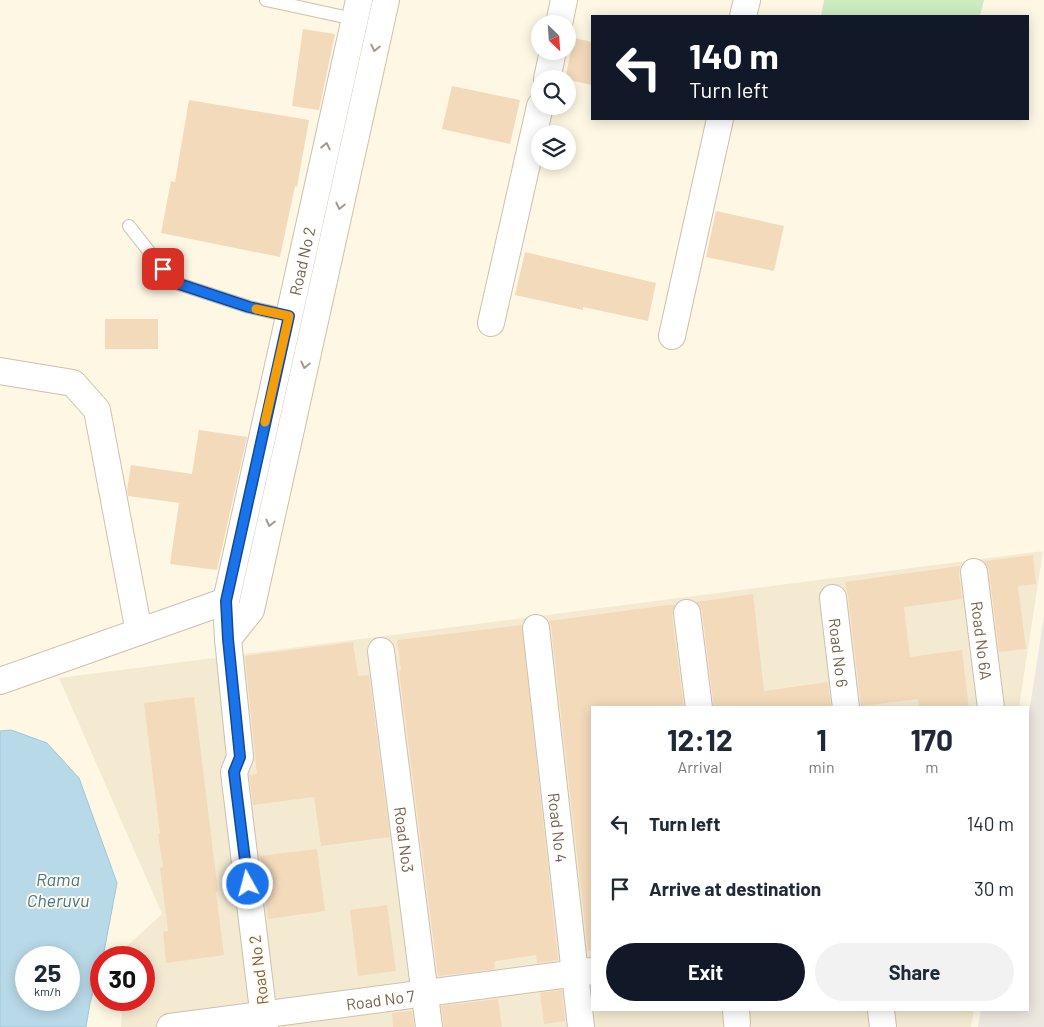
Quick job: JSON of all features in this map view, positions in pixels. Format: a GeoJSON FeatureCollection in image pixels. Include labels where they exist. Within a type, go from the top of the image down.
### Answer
{"type":"FeatureCollection","features":[{"type":"Feature","properties":{"kind":"street"},"geometry":{"type":"LineString","coordinates":[[228,639],[251,610],[386,0]]}},
{"type":"Feature","properties":{"kind":"street"},"geometry":{"type":"LineString","coordinates":[[561,15],[564,0]]}},
{"type":"Feature","properties":{"kind":"street"},"geometry":{"type":"LineString","coordinates":[[743,15],[747,0]]}},
{"type":"Feature","properties":{"kind":"street","name":"Road No 2"},"geometry":{"type":"LineString","coordinates":[[272,1020],[234,772],[240,757],[226,601],[356,10]]}},
{"type":"Feature","properties":{"kind":"street"},"geometry":{"type":"LineString","coordinates":[[491,323],[538,115]]}},
{"type":"Feature","properties":{"kind":"street"},"geometry":{"type":"LineString","coordinates":[[672,336],[720,120]]}},
{"type":"Feature","properties":{"kind":"street"},"geometry":{"type":"LineString","coordinates":[[0,370],[73,383],[97,410],[138,632]]}},
{"type":"Feature","properties":{"kind":"street","name":"Road No 6A"},"geometry":{"type":"LineString","coordinates":[[974,572],[990,706]]}},
{"type":"Feature","properties":{"kind":"street","name":"Road No 6"},"geometry":{"type":"LineString","coordinates":[[833,598],[846,706]]}},
{"type":"Feature","properties":{"kind":"street"},"geometry":{"type":"LineString","coordinates":[[0,681],[226,601]]}},
{"type":"Feature","properties":{"kind":"street"},"geometry":{"type":"LineString","coordinates":[[687,613],[699,706]]}},
{"type":"Feature","properties":{"kind":"street","name":"Road No 4"},"geometry":{"type":"LineString","coordinates":[[536,628],[584,972],[581,1027]]}},
{"type":"Feature","properties":{"kind":"street","name":"Road No3"},"geometry":{"type":"LineString","coordinates":[[381,651],[429,1027]]}},
{"type":"Feature","properties":{"kind":"street","name":"Road No 7"},"geometry":{"type":"LineString","coordinates":[[170,1027],[272,1020],[424,993],[584,972]]}},
{"type":"Feature","properties":{"kind":"street"},"geometry":{"type":"LineString","coordinates":[[881,1011],[883,1027]]}},
{"type":"Feature","properties":{"kind":"lane"},"geometry":{"type":"LineString","coordinates":[[266,0],[356,10]]}},
{"type":"Feature","properties":{"kind":"lane"},"geometry":{"type":"LineString","coordinates":[[129,226],[173,282],[249,307],[289,316]]}},
{"type":"Feature","properties":{"kind":"shaded area"},"geometry":{"type":"Polygon","coordinates":[[[1043,551],[1019,706],[591,706],[591,1011],[974,1011],[971,1027],[121,1027],[122,1011],[155,1011],[155,946],[127,946],[162,914],[59,678],[1043,551]]]}},
{"type":"Feature","properties":{"kind":"shaded area"},"geometry":{"type":"Polygon","coordinates":[[[1044,616],[1044,1027],[978,1027],[981,1011],[1029,1011],[1029,714],[1044,616]]]}},
{"type":"Feature","properties":{"kind":"green space"},"geometry":{"type":"Polygon","coordinates":[[[824,0],[984,0],[980,15],[821,15],[824,0]]]}},
{"type":"Feature","properties":{"kind":"water","name":"Rama Cheruvu"},"geometry":{"type":"Polygon","coordinates":[[[11,730],[47,743],[79,778],[117,883],[105,946],[90,946],[90,1003],[86,1027],[0,1027],[0,731],[11,730]]]}},
{"type":"Feature","properties":{"kind":"building"},"geometry":{"type":"Polygon","coordinates":[[[303,29],[335,34],[319,110],[292,106],[303,29]]]}},
{"type":"Feature","properties":{"kind":"building"},"geometry":{"type":"Polygon","coordinates":[[[576,38],[591,42],[591,85],[576,81],[576,70],[567,70],[569,60],[576,60],[576,38]]]}},
{"type":"Feature","properties":{"kind":"building"},"geometry":{"type":"Polygon","coordinates":[[[452,86],[520,100],[510,144],[442,129],[452,86]]]}},
{"type":"Feature","properties":{"kind":"building"},"geometry":{"type":"Polygon","coordinates":[[[189,100],[309,120],[297,187],[295,186],[280,257],[161,233],[171,181],[175,182],[189,100]]]}},
{"type":"Feature","properties":{"kind":"building"},"geometry":{"type":"Polygon","coordinates":[[[716,211],[784,226],[774,271],[706,257],[716,211]]]}},
{"type":"Feature","properties":{"kind":"building"},"geometry":{"type":"Polygon","coordinates":[[[525,252],[656,283],[648,321],[583,307],[583,310],[515,295],[525,252]]]}},
{"type":"Feature","properties":{"kind":"building"},"geometry":{"type":"Polygon","coordinates":[[[105,319],[158,319],[158,349],[105,349],[105,319]]]}},
{"type":"Feature","properties":{"kind":"building"},"geometry":{"type":"Polygon","coordinates":[[[199,430],[247,437],[217,570],[170,564],[179,503],[128,496],[127,490],[131,465],[192,474],[199,430]]]}},
{"type":"Feature","properties":{"kind":"building"},"geometry":{"type":"Polygon","coordinates":[[[1033,555],[1036,584],[1018,586],[1026,649],[999,652],[989,570],[984,561],[1033,555]]]}},
{"type":"Feature","properties":{"kind":"building"},"geometry":{"type":"Polygon","coordinates":[[[960,566],[962,599],[904,607],[910,657],[962,650],[969,706],[919,706],[918,699],[861,706],[845,582],[960,566]]]}},
{"type":"Feature","properties":{"kind":"building"},"geometry":{"type":"Polygon","coordinates":[[[753,594],[764,691],[828,682],[831,706],[714,706],[702,611],[696,602],[753,594]]]}},
{"type":"Feature","properties":{"kind":"building"},"geometry":{"type":"Polygon","coordinates":[[[675,605],[672,615],[684,706],[591,706],[591,950],[588,951],[551,626],[549,621],[675,605]]]}},
{"type":"Feature","properties":{"kind":"building"},"geometry":{"type":"Polygon","coordinates":[[[522,625],[558,960],[537,963],[536,955],[496,961],[494,962],[495,969],[438,976],[399,671],[401,670],[397,640],[522,625]]]}},
{"type":"Feature","properties":{"kind":"building"},"geometry":{"type":"Polygon","coordinates":[[[353,642],[358,676],[369,675],[390,837],[321,846],[314,797],[253,805],[249,775],[257,774],[245,656],[353,642]]]}},
{"type":"Feature","properties":{"kind":"building"},"geometry":{"type":"Polygon","coordinates":[[[194,697],[224,955],[166,963],[163,932],[168,931],[160,868],[163,867],[144,703],[194,697]]]}},
{"type":"Feature","properties":{"kind":"building"},"geometry":{"type":"Polygon","coordinates":[[[317,849],[325,911],[268,919],[260,856],[317,849]]]}},
{"type":"Feature","properties":{"kind":"building"},"geometry":{"type":"Polygon","coordinates":[[[387,905],[396,971],[358,976],[350,910],[387,905]]]}},
{"type":"Feature","properties":{"kind":"building"},"geometry":{"type":"Polygon","coordinates":[[[562,990],[565,1021],[544,1024],[540,993],[562,990]]]}},
{"type":"Feature","properties":{"kind":"building"},"geometry":{"type":"Polygon","coordinates":[[[498,999],[502,1027],[444,1027],[441,1006],[498,999]]]}},
{"type":"Feature","properties":{"kind":"building"},"geometry":{"type":"Polygon","coordinates":[[[412,1011],[414,1027],[393,1027],[392,1013],[412,1011]]]}},
{"type":"Feature","properties":{"kind":"slow traffic"},"geometry":{"type":"LineString","coordinates":[[256,309],[289,316],[265,422]]}},
{"type":"Feature","properties":{"kind":"route"},"geometry":{"type":"LineString","coordinates":[[163,269],[173,282],[249,307],[289,316],[226,601],[240,757],[234,772],[248,884]]}}]}
